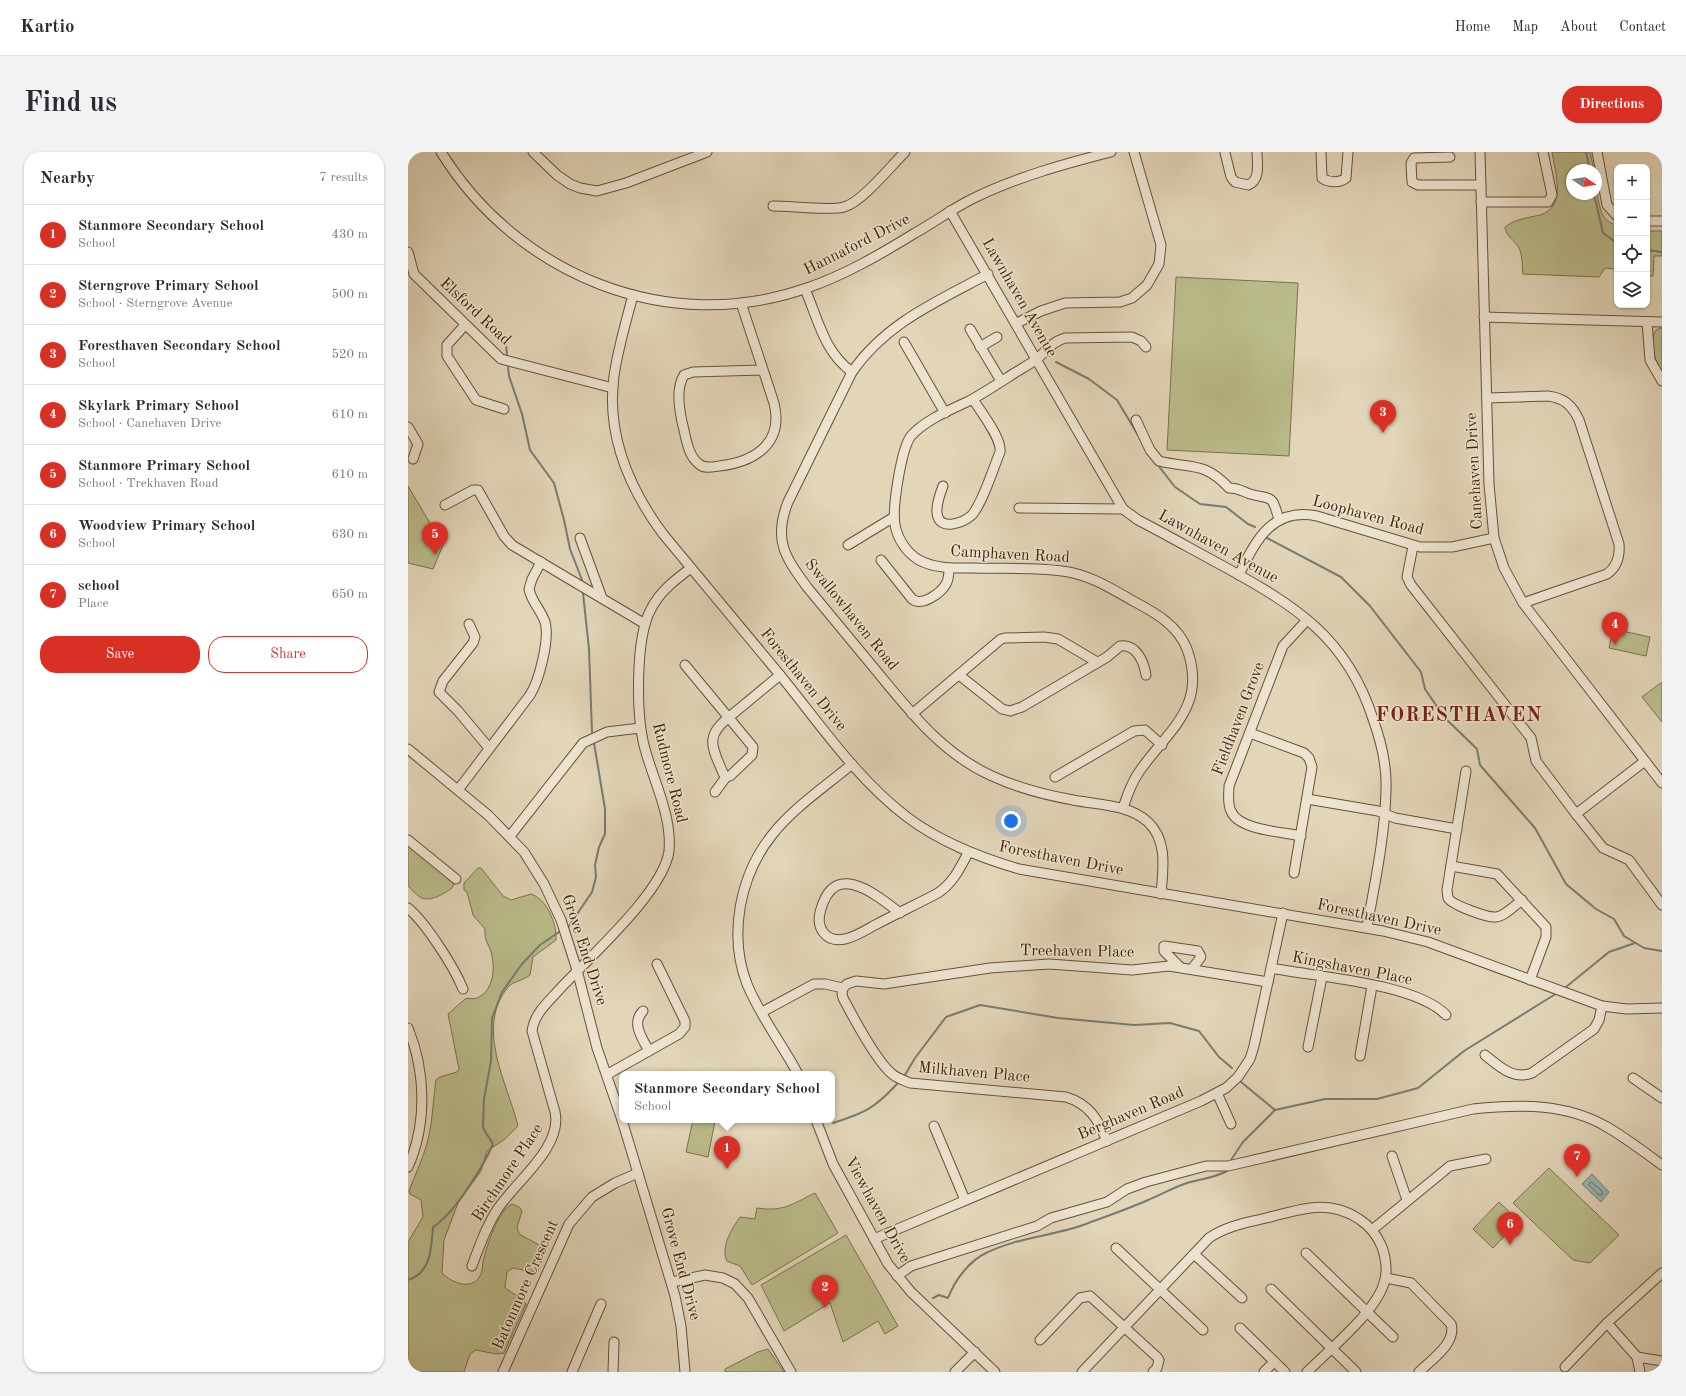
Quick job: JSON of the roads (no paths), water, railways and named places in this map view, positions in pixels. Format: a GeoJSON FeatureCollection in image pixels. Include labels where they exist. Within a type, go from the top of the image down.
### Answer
{"type":"FeatureCollection","features":[{"type":"Feature","properties":{"kind":"street","name":"Hannaford Drive"},"geometry":{"type":"LineString","coordinates":[[441,152],[471,194],[487,212],[519,240],[538,254],[582,278],[632,295],[695,304],[741,303],[772,298],[805,289],[867,261],[974,198],[1014,181],[1111,152]]}},
{"type":"Feature","properties":{"kind":"street"},"geometry":{"type":"LineString","coordinates":[[533,152],[557,175],[570,184],[580,188],[597,191],[626,183],[707,152]]}},
{"type":"Feature","properties":{"kind":"street"},"geometry":{"type":"LineString","coordinates":[[773,206],[839,208],[850,204],[861,196],[905,152]]}},
{"type":"Feature","properties":{"kind":"street"},"geometry":{"type":"LineString","coordinates":[[1017,323],[1041,310],[1065,303],[1075,301],[1106,303],[1120,302],[1132,298],[1148,285],[1159,264],[1161,245],[1134,152]]}},
{"type":"Feature","properties":{"kind":"street"},"geometry":{"type":"LineString","coordinates":[[1225,153],[1231,177],[1235,182],[1248,185],[1255,180],[1257,176],[1257,152]]}},
{"type":"Feature","properties":{"kind":"street"},"geometry":{"type":"LineString","coordinates":[[1321,152],[1322,178],[1330,181],[1340,181],[1346,178],[1348,152]]}},
{"type":"Feature","properties":{"kind":"street","name":"Canehaven Drive"},"geometry":{"type":"LineString","coordinates":[[1480,152],[1489,484],[1494,538],[1504,568],[1523,604],[1662,783]]}},
{"type":"Feature","properties":{"kind":"street"},"geometry":{"type":"LineString","coordinates":[[1482,202],[1548,202],[1552,195],[1543,152]]}},
{"type":"Feature","properties":{"kind":"street"},"geometry":{"type":"LineString","coordinates":[[1597,152],[1608,205],[1614,212]]}},
{"type":"Feature","properties":{"kind":"street"},"geometry":{"type":"LineString","coordinates":[[1450,157],[1414,158],[1411,163],[1412,182],[1418,185],[1480,185]]}},
{"type":"Feature","properties":{"kind":"street","name":"Lawnhaven Avenue"},"geometry":{"type":"LineString","coordinates":[[950,211],[1017,323],[1123,509],[1138,520],[1277,596],[1324,636],[1349,668],[1371,712],[1378,735],[1386,788],[1385,813],[1367,927]]}},
{"type":"Feature","properties":{"kind":"street"},"geometry":{"type":"LineString","coordinates":[[1650,221],[1662,221]]}},
{"type":"Feature","properties":{"kind":"street","name":"Elsford Road"},"geometry":{"type":"LineString","coordinates":[[408,252],[414,274],[497,356],[504,360],[613,388]]}},
{"type":"Feature","properties":{"kind":"street","name":"Swallowhaven Road"},"geometry":{"type":"LineString","coordinates":[[988,274],[896,326],[882,336],[864,355],[852,372],[786,508],[781,523],[781,545],[791,565],[807,587],[912,714],[928,731],[957,756],[992,776],[1038,793],[1123,808],[1140,816],[1149,823],[1161,844],[1164,863],[1161,894]]}},
{"type":"Feature","properties":{"kind":"street"},"geometry":{"type":"LineString","coordinates":[[805,289],[829,349],[838,362],[852,372]]}},
{"type":"Feature","properties":{"kind":"street","name":"Foresthaven Drive"},"geometry":{"type":"LineString","coordinates":[[632,295],[617,360],[613,388],[613,416],[616,437],[629,479],[652,519],[691,568],[852,764],[887,801],[907,818],[941,839],[968,853],[1002,864],[1034,872],[1161,894],[1367,927],[1428,942],[1602,1006],[1627,1010],[1662,1008]]}},
{"type":"Feature","properties":{"kind":"street"},"geometry":{"type":"LineString","coordinates":[[741,303],[776,411],[776,426],[767,444],[756,455],[743,462],[712,467],[700,466],[692,457],[690,452],[681,417],[679,387],[684,374],[693,372],[762,370]]}},
{"type":"Feature","properties":{"kind":"street"},"geometry":{"type":"LineString","coordinates":[[1484,316],[1662,322]]}},
{"type":"Feature","properties":{"kind":"street"},"geometry":{"type":"LineString","coordinates":[[1647,322],[1650,360],[1662,381]]}},
{"type":"Feature","properties":{"kind":"street"},"geometry":{"type":"LineString","coordinates":[[465,325],[447,345],[447,356],[476,400],[504,409]]}},
{"type":"Feature","properties":{"kind":"street"},"geometry":{"type":"LineString","coordinates":[[970,329],[1001,382]]}},
{"type":"Feature","properties":{"kind":"street"},"geometry":{"type":"LineString","coordinates":[[980,346],[997,337]]}},
{"type":"Feature","properties":{"kind":"street","name":"Camphaven Road"},"geometry":{"type":"LineString","coordinates":[[1123,808],[1138,773],[1176,727],[1188,704],[1192,681],[1192,668],[1186,647],[1179,635],[1164,619],[1104,584],[1076,573],[1049,570],[949,568],[926,564],[911,554],[900,540],[894,516],[903,454],[907,444],[918,431],[945,413],[973,399],[1001,382],[1037,359],[1052,344],[1065,338],[1132,337],[1141,341],[1146,347]]}},
{"type":"Feature","properties":{"kind":"street"},"geometry":{"type":"LineString","coordinates":[[904,342],[945,413]]}},
{"type":"Feature","properties":{"kind":"street"},"geometry":{"type":"LineString","coordinates":[[1487,398],[1548,396],[1557,397],[1570,405],[1579,420],[1619,544],[1620,550],[1616,564],[1608,574],[1523,604]]}},
{"type":"Feature","properties":{"kind":"street"},"geometry":{"type":"LineString","coordinates":[[943,486],[938,502],[937,514],[939,519],[948,524],[956,525],[963,522],[973,514],[1000,452],[1000,445],[997,437],[973,399]]}},
{"type":"Feature","properties":{"kind":"street"},"geometry":{"type":"LineString","coordinates":[[1136,420],[1150,450],[1159,461],[1204,469],[1212,472],[1229,488],[1238,488],[1251,494],[1265,496],[1272,500],[1279,520]]}},
{"type":"Feature","properties":{"kind":"street"},"geometry":{"type":"LineString","coordinates":[[409,430],[418,444],[413,459]]}},
{"type":"Feature","properties":{"kind":"street"},"geometry":{"type":"LineString","coordinates":[[445,504],[473,490],[478,490],[508,540],[541,562],[645,624]]}},
{"type":"Feature","properties":{"kind":"street"},"geometry":{"type":"LineString","coordinates":[[1019,508],[1123,509]]}},
{"type":"Feature","properties":{"kind":"street","name":"Loophaven Road"},"geometry":{"type":"LineString","coordinates":[[1239,575],[1253,545],[1269,528],[1286,516],[1305,513],[1413,546],[1452,547],[1494,538]]}},
{"type":"Feature","properties":{"kind":"street"},"geometry":{"type":"LineString","coordinates":[[848,545],[894,516]]}},
{"type":"Feature","properties":{"kind":"street"},"geometry":{"type":"LineString","coordinates":[[580,538],[602,598]]}},
{"type":"Feature","properties":{"kind":"street"},"geometry":{"type":"LineString","coordinates":[[1413,546],[1408,571],[1408,580],[1531,738],[1536,762],[1576,814],[1603,848],[1628,860],[1662,905]]}},
{"type":"Feature","properties":{"kind":"street"},"geometry":{"type":"LineString","coordinates":[[881,560],[912,600],[918,603],[926,601],[946,585],[949,568]]}},
{"type":"Feature","properties":{"kind":"street"},"geometry":{"type":"LineString","coordinates":[[458,790],[530,695],[536,682],[546,629],[543,618],[530,594],[529,589],[532,579],[541,562]]}},
{"type":"Feature","properties":{"kind":"street","name":"Rudmore Road"},"geometry":{"type":"LineString","coordinates":[[577,970],[645,897],[664,870],[667,861],[670,833],[667,818],[640,728],[640,659],[645,624],[650,609],[661,593],[691,568]]}},
{"type":"Feature","properties":{"kind":"street","name":"Fieldhaven Grove"},"geometry":{"type":"LineString","coordinates":[[1301,836],[1243,823],[1234,816],[1230,810],[1229,786],[1283,646],[1307,620]]}},
{"type":"Feature","properties":{"kind":"street"},"geometry":{"type":"LineString","coordinates":[[469,624],[474,637],[473,644],[443,681],[439,692],[458,711],[489,748]]}},
{"type":"Feature","properties":{"kind":"street"},"geometry":{"type":"LineString","coordinates":[[912,714],[1001,639],[1011,637],[1044,637],[1058,639],[1097,662]]}},
{"type":"Feature","properties":{"kind":"street"},"geometry":{"type":"LineString","coordinates":[[959,675],[996,706],[1010,711],[1022,707],[1097,662],[1108,657],[1118,647],[1126,646],[1131,648],[1142,660],[1146,675]]}},
{"type":"Feature","properties":{"kind":"street"},"geometry":{"type":"LineString","coordinates":[[685,665],[754,750],[751,757],[730,776],[726,777],[715,792]]}},
{"type":"Feature","properties":{"kind":"street"},"geometry":{"type":"LineString","coordinates":[[726,777],[718,761],[712,740],[715,730],[780,675]]}},
{"type":"Feature","properties":{"kind":"street"},"geometry":{"type":"LineString","coordinates":[[510,836],[583,743],[607,732],[640,728]]}},
{"type":"Feature","properties":{"kind":"street"},"geometry":{"type":"LineString","coordinates":[[1056,777],[1134,731],[1144,730],[1162,745]]}},
{"type":"Feature","properties":{"kind":"street"},"geometry":{"type":"LineString","coordinates":[[1250,733],[1304,753],[1309,758],[1312,766],[1294,873]]}},
{"type":"Feature","properties":{"kind":"street","name":"Grove End Drive"},"geometry":{"type":"LineString","coordinates":[[408,749],[488,815],[510,836],[531,863],[553,901],[577,970],[597,1048],[608,1074],[619,1110]]}},
{"type":"Feature","properties":{"kind":"street"},"geometry":{"type":"LineString","coordinates":[[1576,814],[1645,761]]}},
{"type":"Feature","properties":{"kind":"street"},"geometry":{"type":"LineString","coordinates":[[796,1071],[747,984],[740,956],[739,916],[747,881],[764,846],[780,826],[852,764]]}},
{"type":"Feature","properties":{"kind":"street"},"geometry":{"type":"LineString","coordinates":[[1466,770],[1447,895],[1449,900],[1457,905],[1495,917],[1503,914],[1522,900]]}},
{"type":"Feature","properties":{"kind":"street"},"geometry":{"type":"LineString","coordinates":[[1307,799],[1385,813],[1404,820],[1457,829]]}},
{"type":"Feature","properties":{"kind":"street"},"geometry":{"type":"LineString","coordinates":[[408,840],[456,879]]}},
{"type":"Feature","properties":{"kind":"street"},"geometry":{"type":"LineString","coordinates":[[900,912],[863,887],[855,885],[840,886],[832,888],[827,894],[820,912],[819,923],[825,936],[831,939],[844,939],[900,912],[944,889],[955,877],[968,853]]}},
{"type":"Feature","properties":{"kind":"street"},"geometry":{"type":"LineString","coordinates":[[1451,866],[1494,872],[1500,876],[1547,929],[1546,937],[1530,980]]}},
{"type":"Feature","properties":{"kind":"street"},"geometry":{"type":"LineString","coordinates":[[408,908],[419,919],[452,966],[463,989]]}},
{"type":"Feature","properties":{"kind":"street","name":"Berghaven Road"},"geometry":{"type":"LineString","coordinates":[[874,1239],[1217,1093],[1238,1077],[1250,1059],[1283,913]]}},
{"type":"Feature","properties":{"kind":"street"},"geometry":{"type":"LineString","coordinates":[[1180,967],[1164,952],[1164,946],[1198,951],[1202,957],[1192,969]]}},
{"type":"Feature","properties":{"kind":"street"},"geometry":{"type":"LineString","coordinates":[[608,1074],[679,1034],[685,1027],[685,1021],[657,964]]}},
{"type":"Feature","properties":{"kind":"street","name":"Treehaven Place"},"geometry":{"type":"LineString","coordinates":[[843,989],[847,984],[856,981],[884,984],[990,968],[1042,964],[1063,964],[1121,970],[1169,966],[1268,982]]}},
{"type":"Feature","properties":{"kind":"street","name":"Kingshaven Place"},"geometry":{"type":"LineString","coordinates":[[1271,968],[1372,986],[1425,1000],[1446,1015]]}},
{"type":"Feature","properties":{"kind":"street","name":"Birchmore Place"},"geometry":{"type":"LineString","coordinates":[[472,1266],[488,1224],[498,1209],[546,1150],[556,1130],[557,1125],[555,1112],[532,1032],[532,1026],[536,1015],[577,970]]}},
{"type":"Feature","properties":{"kind":"street"},"geometry":{"type":"LineString","coordinates":[[1308,1047],[1322,977]]}},
{"type":"Feature","properties":{"kind":"street"},"geometry":{"type":"LineString","coordinates":[[762,1012],[814,984],[825,984],[843,989]]}},
{"type":"Feature","properties":{"kind":"street"},"geometry":{"type":"LineString","coordinates":[[1360,1056],[1372,986]]}},
{"type":"Feature","properties":{"kind":"street","name":"Milkhaven Place"},"geometry":{"type":"LineString","coordinates":[[843,989],[843,998],[882,1063],[892,1074],[901,1080],[910,1083],[1066,1097],[1089,1109],[1101,1127],[1107,1141]]}},
{"type":"Feature","properties":{"kind":"street"},"geometry":{"type":"LineString","coordinates":[[1485,1056],[1511,1074],[1522,1076],[1532,1074],[1594,1029],[1599,1020],[1602,1006]]}},
{"type":"Feature","properties":{"kind":"street"},"geometry":{"type":"LineString","coordinates":[[643,1011],[639,1015],[637,1024],[649,1051]]}},
{"type":"Feature","properties":{"kind":"street"},"geometry":{"type":"LineString","coordinates":[[408,1028],[420,1070],[422,1105],[416,1142],[408,1167]]}},
{"type":"Feature","properties":{"kind":"street"},"geometry":{"type":"LineString","coordinates":[[1633,1078],[1662,1098]]}},
{"type":"Feature","properties":{"kind":"street"},"geometry":{"type":"LineString","coordinates":[[1217,1093],[1231,1124]]}},
{"type":"Feature","properties":{"kind":"street"},"geometry":{"type":"LineString","coordinates":[[896,1276],[911,1266],[1037,1226],[1051,1218],[1107,1202],[1127,1190],[1146,1182],[1206,1166],[1228,1166],[1473,1109],[1504,1106],[1561,1110],[1588,1118],[1606,1126],[1662,1165]]}},
{"type":"Feature","properties":{"kind":"street","name":"Grove End Drive"},"geometry":{"type":"LineString","coordinates":[[623,1123],[672,1282],[682,1326],[685,1372]]}},
{"type":"Feature","properties":{"kind":"street","name":"Viewhaven Drive"},"geometry":{"type":"LineString","coordinates":[[817,1123],[833,1164],[896,1276],[995,1372]]}},
{"type":"Feature","properties":{"kind":"street"},"geometry":{"type":"LineString","coordinates":[[934,1126],[965,1200]]}},
{"type":"Feature","properties":{"kind":"street"},"geometry":{"type":"LineString","coordinates":[[1392,1156],[1407,1200]]}},
{"type":"Feature","properties":{"kind":"street"},"geometry":{"type":"LineString","coordinates":[[1372,1230],[1450,1166],[1486,1159]]}},
{"type":"Feature","properties":{"kind":"street","name":"Batonmore Crescent"},"geometry":{"type":"LineString","coordinates":[[503,1372],[569,1224],[592,1197],[616,1183],[638,1173]]}},
{"type":"Feature","properties":{"kind":"street"},"geometry":{"type":"LineString","coordinates":[[1082,1372],[1209,1238],[1221,1230],[1316,1207],[1328,1206],[1346,1210],[1372,1230],[1384,1253],[1386,1278],[1380,1293],[1368,1312],[1307,1372]]}},
{"type":"Feature","properties":{"kind":"street"},"geometry":{"type":"LineString","coordinates":[[1116,1248],[1203,1330]]}},
{"type":"Feature","properties":{"kind":"street"},"geometry":{"type":"LineString","coordinates":[[1306,1253],[1393,1337]]}},
{"type":"Feature","properties":{"kind":"street"},"geometry":{"type":"LineString","coordinates":[[1194,1254],[1242,1298]]}},
{"type":"Feature","properties":{"kind":"street"},"geometry":{"type":"LineString","coordinates":[[1564,1367],[1607,1322],[1662,1273]]}},
{"type":"Feature","properties":{"kind":"street"},"geometry":{"type":"LineString","coordinates":[[672,1282],[705,1275],[723,1278],[735,1284],[748,1298],[791,1372]]}},
{"type":"Feature","properties":{"kind":"street"},"geometry":{"type":"LineString","coordinates":[[1386,1278],[1411,1283],[1451,1324],[1453,1333],[1450,1340],[1419,1372]]}},
{"type":"Feature","properties":{"kind":"street"},"geometry":{"type":"LineString","coordinates":[[1271,1289],[1356,1372]]}},
{"type":"Feature","properties":{"kind":"street"},"geometry":{"type":"LineString","coordinates":[[1040,1340],[1084,1296],[1093,1297],[1159,1360],[1157,1368],[1154,1372]]}},
{"type":"Feature","properties":{"kind":"street"},"geometry":{"type":"LineString","coordinates":[[572,1372],[601,1304]]}},
{"type":"Feature","properties":{"kind":"street"},"geometry":{"type":"LineString","coordinates":[[1607,1322],[1637,1357],[1640,1372]]}},
{"type":"Feature","properties":{"kind":"street"},"geometry":{"type":"LineString","coordinates":[[1240,1328],[1285,1372]]}},
{"type":"Feature","properties":{"kind":"street"},"geometry":{"type":"LineString","coordinates":[[612,1372],[614,1342]]}},
{"type":"Feature","properties":{"kind":"street"},"geometry":{"type":"LineString","coordinates":[[955,1372],[974,1352]]}},
{"type":"Feature","properties":{"kind":"street"},"geometry":{"type":"LineString","coordinates":[[1637,1357],[1662,1361]]}},
{"type":"Feature","properties":{"kind":"street"},"geometry":{"type":"LineString","coordinates":[[1264,1372],[1274,1362]]}},
{"type":"Feature","properties":{"kind":"water"},"geometry":{"type":"Polygon","coordinates":[[[1592,1174],[1609,1192],[1601,1202],[1582,1184],[1592,1174]]]}},
{"type":"Feature","properties":{"kind":"waterway"},"geometry":{"type":"LineString","coordinates":[[1586,152],[1589,164]]}},
{"type":"Feature","properties":{"kind":"waterway"},"geometry":{"type":"LineString","coordinates":[[1595,200],[1603,233],[1614,241]]}},
{"type":"Feature","properties":{"kind":"waterway"},"geometry":{"type":"LineString","coordinates":[[1650,250],[1662,252]]}},
{"type":"Feature","properties":{"kind":"waterway"},"geometry":{"type":"LineString","coordinates":[[506,345],[507,355]]}},
{"type":"Feature","properties":{"kind":"waterway"},"geometry":{"type":"LineString","coordinates":[[1056,362],[1089,379],[1117,400],[1138,435]]}},
{"type":"Feature","properties":{"kind":"waterway"},"geometry":{"type":"LineString","coordinates":[[508,367],[509,376],[522,414],[530,450],[554,483],[570,549],[582,580]]}},
{"type":"Feature","properties":{"kind":"waterway"},"geometry":{"type":"LineString","coordinates":[[1157,464],[1175,487],[1200,504],[1226,507],[1248,524],[1255,527]]}},
{"type":"Feature","properties":{"kind":"waterway"},"geometry":{"type":"LineString","coordinates":[[1267,538],[1341,577],[1370,606],[1421,672],[1425,689],[1444,717],[1477,749],[1480,765],[1535,828],[1566,884],[1596,909],[1614,919],[1624,936],[1644,948],[1662,951]]}},
{"type":"Feature","properties":{"kind":"waterway"},"geometry":{"type":"LineString","coordinates":[[583,593],[589,649],[592,732]]}},
{"type":"Feature","properties":{"kind":"waterway"},"geometry":{"type":"LineString","coordinates":[[569,926],[592,892],[596,877],[595,865],[599,847],[605,834],[605,809],[594,743]]}},
{"type":"Feature","properties":{"kind":"waterway"},"geometry":{"type":"LineString","coordinates":[[408,1280],[416,1276],[426,1265],[431,1251],[433,1227],[441,1221],[459,1201],[475,1177],[493,1144],[483,1128],[484,1099],[491,1061],[492,1018],[502,992],[522,964],[540,945],[559,932]]}},
{"type":"Feature","properties":{"kind":"waterway"},"geometry":{"type":"LineString","coordinates":[[1566,987],[1609,952],[1635,943]]}},
{"type":"Feature","properties":{"kind":"waterway"},"geometry":{"type":"LineString","coordinates":[[1241,1082],[1275,1110],[1325,1099],[1377,1099],[1418,1088],[1464,1051],[1554,995]]}},
{"type":"Feature","properties":{"kind":"waterway"},"geometry":{"type":"LineString","coordinates":[[905,1075],[915,1058],[946,1017],[980,1005],[1058,1018],[1134,1025],[1170,1023],[1199,1031],[1219,1057],[1232,1068]]}},
{"type":"Feature","properties":{"kind":"waterway"},"geometry":{"type":"LineString","coordinates":[[835,1122],[861,1113],[875,1105],[897,1084]]}},
{"type":"Feature","properties":{"kind":"waterway"},"geometry":{"type":"LineString","coordinates":[[1229,1163],[1243,1142],[1275,1110]]}},
{"type":"Feature","properties":{"kind":"waterway"},"geometry":{"type":"LineString","coordinates":[[933,1298],[939,1295],[948,1298],[954,1284],[968,1266],[986,1253],[1011,1243],[1086,1224],[1187,1183],[1217,1175],[1227,1171],[1228,1169]]}},
{"type":"Feature","properties":{"kind":"place","name":"Foresthaven Secondary School"},"geometry":{"type":"Point","coordinates":[1383,433]}},
{"type":"Feature","properties":{"kind":"place","name":"Stanmore Primary School"},"geometry":{"type":"Point","coordinates":[435,555]}},
{"type":"Feature","properties":{"kind":"place","name":"Skylark Primary School"},"geometry":{"type":"Point","coordinates":[1615,645]}},
{"type":"Feature","properties":{"kind":"place","name":"Stanmore Secondary School"},"geometry":{"type":"Point","coordinates":[727,1169]}},
{"type":"Feature","properties":{"kind":"place","name":"school"},"geometry":{"type":"Point","coordinates":[1577,1177]}},
{"type":"Feature","properties":{"kind":"place","name":"Woodview Primary School"},"geometry":{"type":"Point","coordinates":[1510,1245]}},
{"type":"Feature","properties":{"kind":"place","name":"Sterngrove Primary School"},"geometry":{"type":"Point","coordinates":[825,1308]}},
{"type":"Feature","properties":{"kind":"district","name":"FORESTHAVEN"},"geometry":{"type":"Point","coordinates":[1459,716]}}]}
